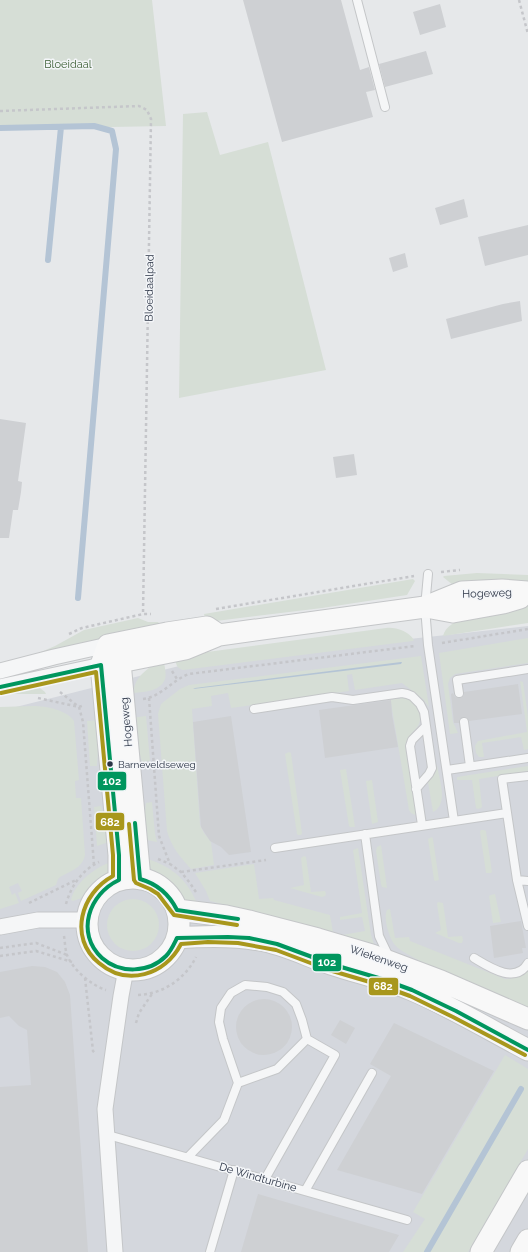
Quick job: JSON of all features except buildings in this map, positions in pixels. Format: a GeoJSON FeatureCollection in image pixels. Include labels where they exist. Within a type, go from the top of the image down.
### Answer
{"type":"FeatureCollection","features":[{"type":"Feature","properties":{"kind":"street","name":"Hogeweg"},"geometry":{"type":"LineString","coordinates":[[0,671],[54,657],[110,657],[185,649],[219,635],[425,607],[462,592],[502,590],[528,592]]}},
{"type":"Feature","properties":{"kind":"street","name":"Hogeweg"},"geometry":{"type":"LineString","coordinates":[[425,607],[454,612],[503,603],[528,595]]}},
{"type":"Feature","properties":{"kind":"street","name":"Hogeweg"},"geometry":{"type":"LineString","coordinates":[[0,687],[110,657]]}},
{"type":"Feature","properties":{"kind":"street","name":"Hogeweg"},"geometry":{"type":"LineString","coordinates":[[110,657],[128,855],[140,879]]}},
{"type":"Feature","properties":{"kind":"street","name":"Hogeweg"},"geometry":{"type":"LineString","coordinates":[[119,880],[128,855]]}},
{"type":"Feature","properties":{"kind":"street"},"geometry":{"type":"LineString","coordinates":[[130,878],[140,879],[150,881],[167,893],[177,910],[179,924],[177,938],[166,956],[157,963],[147,968],[137,970],[126,969],[113,965],[97,952],[88,933],[88,920],[90,909],[94,900],[109,885],[119,880],[130,878]]}},
{"type":"Feature","properties":{"kind":"street","name":"Wiekenweg"},"geometry":{"type":"LineString","coordinates":[[177,910],[226,916],[249,921],[318,939],[392,961],[528,1019]]}},
{"type":"Feature","properties":{"kind":"street"},"geometry":{"type":"LineString","coordinates":[[0,927],[38,920],[88,920]]}},
{"type":"Feature","properties":{"kind":"street","name":"Wiekenweg"},"geometry":{"type":"LineString","coordinates":[[177,938],[202,936],[259,940],[284,946],[331,964],[380,978],[441,1003],[528,1050]]}},
{"type":"Feature","properties":{"kind":"street"},"geometry":{"type":"LineString","coordinates":[[115,1252],[106,1110],[126,969]]}},
{"type":"Feature","properties":{"kind":"street"},"geometry":{"type":"LineString","coordinates":[[481,1252],[528,1171]]}},
{"type":"Feature","properties":{"kind":"street"},"geometry":{"type":"LineString","coordinates":[[521,1252],[528,1240]]}},
{"type":"Feature","properties":{"kind":"lane"},"geometry":{"type":"LineString","coordinates":[[357,0],[385,107]]}},
{"type":"Feature","properties":{"kind":"lane"},"geometry":{"type":"LineString","coordinates":[[428,574],[425,607],[428,645],[454,821]]}},
{"type":"Feature","properties":{"kind":"lane"},"geometry":{"type":"LineString","coordinates":[[459,693],[457,680],[528,669]]}},
{"type":"Feature","properties":{"kind":"lane"},"geometry":{"type":"LineString","coordinates":[[254,709],[332,697],[353,700],[402,693],[412,696],[420,704],[424,712],[432,768],[429,774],[416,789]]}},
{"type":"Feature","properties":{"kind":"lane"},"geometry":{"type":"LineString","coordinates":[[464,722],[470,766]]}},
{"type":"Feature","properties":{"kind":"lane"},"geometry":{"type":"LineString","coordinates":[[422,825],[410,746],[412,740],[426,726]]}},
{"type":"Feature","properties":{"kind":"lane"},"geometry":{"type":"LineString","coordinates":[[447,770],[528,758]]}},
{"type":"Feature","properties":{"kind":"lane"},"geometry":{"type":"LineString","coordinates":[[527,922],[517,880],[502,779],[528,776]]}},
{"type":"Feature","properties":{"kind":"lane"},"geometry":{"type":"LineString","coordinates":[[275,848],[507,813]]}},
{"type":"Feature","properties":{"kind":"lane"},"geometry":{"type":"LineString","coordinates":[[365,834],[379,936],[392,961]]}},
{"type":"Feature","properties":{"kind":"lane"},"geometry":{"type":"LineString","coordinates":[[517,880],[528,881]]}},
{"type":"Feature","properties":{"kind":"lane"},"geometry":{"type":"LineString","coordinates":[[474,958],[499,972],[509,974],[518,972],[528,963]]}},
{"type":"Feature","properties":{"kind":"lane"},"geometry":{"type":"LineString","coordinates":[[188,1158],[224,1120],[238,1083],[223,1039],[219,1022],[221,1008],[231,993],[245,985],[267,987],[283,992],[296,1004],[307,1039],[335,1055],[264,1179]]}},
{"type":"Feature","properties":{"kind":"lane"},"geometry":{"type":"LineString","coordinates":[[238,1083],[277,1069],[307,1039]]}},
{"type":"Feature","properties":{"kind":"lane"},"geometry":{"type":"LineString","coordinates":[[304,1191],[372,1073]]}},
{"type":"Feature","properties":{"kind":"lane","name":"De Windturbine"},"geometry":{"type":"LineString","coordinates":[[108,1135],[407,1220]]}},
{"type":"Feature","properties":{"kind":"lane"},"geometry":{"type":"LineString","coordinates":[[210,1252],[234,1170]]}},
{"type":"Feature","properties":{"kind":"path"},"geometry":{"type":"LineString","coordinates":[[519,0],[528,34]]}},
{"type":"Feature","properties":{"kind":"path","name":"Bloeidaalpad"},"geometry":{"type":"LineString","coordinates":[[0,110],[139,106],[147,110],[151,119],[143,614]]}},
{"type":"Feature","properties":{"kind":"path"},"geometry":{"type":"LineString","coordinates":[[211,609],[428,574],[462,570]]}},
{"type":"Feature","properties":{"kind":"path"},"geometry":{"type":"LineString","coordinates":[[33,698],[79,707],[94,703],[149,698],[177,679],[189,674],[428,645],[528,629]]}},
{"type":"Feature","properties":{"kind":"path"},"geometry":{"type":"LineString","coordinates":[[149,698],[158,833],[170,864]]}},
{"type":"Feature","properties":{"kind":"path"},"geometry":{"type":"LineString","coordinates":[[79,707],[83,722],[94,865]]}},
{"type":"Feature","properties":{"kind":"path"},"geometry":{"type":"LineString","coordinates":[[25,906],[77,880],[94,865],[106,859],[128,855],[160,859],[181,872],[198,896],[203,914]]}},
{"type":"Feature","properties":{"kind":"path"},"geometry":{"type":"LineString","coordinates":[[77,880],[66,902],[61,919],[67,955],[85,978],[96,986],[121,996],[152,994],[161,990],[178,979],[192,964],[198,952],[202,936]]}},
{"type":"Feature","properties":{"kind":"path"},"geometry":{"type":"LineString","coordinates":[[0,948],[36,944],[67,955]]}},
{"type":"Feature","properties":{"kind":"path"},"geometry":{"type":"LineString","coordinates":[[0,956],[36,951],[72,962]]}},
{"type":"Feature","properties":{"kind":"path"},"geometry":{"type":"LineString","coordinates":[[85,978],[93,1051],[111,1068]]}},
{"type":"Feature","properties":{"kind":"shaded area"},"geometry":{"type":"Polygon","coordinates":[[[528,626],[528,1252],[0,1252],[0,711],[191,663],[528,626]]]}},
{"type":"Feature","properties":{"kind":"green space","name":"Bloeidaal"},"geometry":{"type":"Polygon","coordinates":[[[0,0],[152,0],[166,126],[0,129],[0,0]]]}},
{"type":"Feature","properties":{"kind":"green space"},"geometry":{"type":"Polygon","coordinates":[[[207,112],[220,155],[268,142],[326,370],[179,398],[183,114],[207,112]]]}},
{"type":"Feature","properties":{"kind":"green space"},"geometry":{"type":"Polygon","coordinates":[[[477,573],[528,575],[528,584],[453,585],[443,577],[477,573]]]}},
{"type":"Feature","properties":{"kind":"green space"},"geometry":{"type":"Polygon","coordinates":[[[413,579],[415,581],[407,595],[322,608],[208,622],[204,614],[413,579]]]}},
{"type":"Feature","properties":{"kind":"green space"},"geometry":{"type":"Polygon","coordinates":[[[528,605],[528,623],[443,636],[448,628],[467,617],[493,610],[528,605]]]}},
{"type":"Feature","properties":{"kind":"green space"},"geometry":{"type":"Polygon","coordinates":[[[138,618],[148,622],[158,622],[161,625],[41,653],[84,630],[138,618]]]}},
{"type":"Feature","properties":{"kind":"green space"},"geometry":{"type":"Polygon","coordinates":[[[386,628],[402,630],[414,640],[183,670],[178,667],[175,658],[177,656],[386,628]]]}},
{"type":"Feature","properties":{"kind":"green space"},"geometry":{"type":"Polygon","coordinates":[[[528,638],[528,663],[455,674],[450,678],[448,684],[453,722],[458,733],[450,734],[439,653],[528,638]]]}},
{"type":"Feature","properties":{"kind":"green space"},"geometry":{"type":"Polygon","coordinates":[[[421,656],[429,707],[423,699],[402,683],[355,690],[352,674],[347,675],[349,691],[231,708],[228,693],[211,696],[212,706],[192,709],[200,825],[211,842],[214,865],[191,869],[176,851],[167,831],[158,714],[161,704],[180,689],[189,685],[421,656]]]}},
{"type":"Feature","properties":{"kind":"green space"},"geometry":{"type":"Polygon","coordinates":[[[164,660],[166,675],[163,683],[152,690],[134,693],[136,682],[144,672],[164,660]]]}},
{"type":"Feature","properties":{"kind":"green space"},"geometry":{"type":"Polygon","coordinates":[[[520,681],[523,682],[528,716],[528,749],[524,750],[521,737],[482,743],[484,757],[479,757],[476,753],[475,746],[478,741],[527,732],[520,681]]]}},
{"type":"Feature","properties":{"kind":"green space"},"geometry":{"type":"Polygon","coordinates":[[[36,685],[46,694],[2,693],[36,685]]]}},
{"type":"Feature","properties":{"kind":"green space"},"geometry":{"type":"Polygon","coordinates":[[[403,698],[414,703],[420,716],[419,725],[410,735],[406,745],[416,813],[415,815],[409,810],[391,703],[389,703],[389,700],[403,698]]]}},
{"type":"Feature","properties":{"kind":"green space"},"geometry":{"type":"Polygon","coordinates":[[[33,706],[61,711],[71,717],[74,721],[79,780],[75,781],[76,798],[81,798],[85,855],[81,864],[72,871],[60,877],[56,885],[21,901],[18,893],[22,891],[18,883],[9,887],[12,895],[15,893],[19,903],[0,909],[0,707],[33,706]]]}},
{"type":"Feature","properties":{"kind":"green space"},"geometry":{"type":"Polygon","coordinates":[[[146,716],[150,761],[142,762],[130,718],[146,716]]]}},
{"type":"Feature","properties":{"kind":"green space"},"geometry":{"type":"Polygon","coordinates":[[[100,720],[97,766],[90,766],[87,721],[100,720]]]}},
{"type":"Feature","properties":{"kind":"green space"},"geometry":{"type":"Polygon","coordinates":[[[289,752],[291,753],[302,833],[301,835],[297,834],[285,754],[289,752]]]}},
{"type":"Feature","properties":{"kind":"green space"},"geometry":{"type":"Polygon","coordinates":[[[437,765],[442,797],[438,808],[433,812],[428,782],[435,773],[437,765]]]}},
{"type":"Feature","properties":{"kind":"green space"},"geometry":{"type":"Polygon","coordinates":[[[528,766],[528,771],[479,779],[482,807],[478,809],[476,808],[472,780],[457,780],[457,777],[528,766]]]}},
{"type":"Feature","properties":{"kind":"green space"},"geometry":{"type":"Polygon","coordinates":[[[346,769],[355,827],[349,826],[340,770],[346,769]]]}},
{"type":"Feature","properties":{"kind":"green space"},"geometry":{"type":"Polygon","coordinates":[[[372,780],[378,822],[372,824],[366,781],[372,780]]]}},
{"type":"Feature","properties":{"kind":"green space"},"geometry":{"type":"Polygon","coordinates":[[[152,802],[157,842],[142,839],[146,803],[152,802]]]}},
{"type":"Feature","properties":{"kind":"green space"},"geometry":{"type":"Polygon","coordinates":[[[101,806],[112,841],[97,846],[94,807],[101,806]]]}},
{"type":"Feature","properties":{"kind":"green space"},"geometry":{"type":"Polygon","coordinates":[[[481,830],[486,831],[491,873],[486,873],[480,832],[481,830]]]}},
{"type":"Feature","properties":{"kind":"green space"},"geometry":{"type":"Polygon","coordinates":[[[432,837],[439,880],[435,881],[428,839],[432,837]]]}},
{"type":"Feature","properties":{"kind":"green space"},"geometry":{"type":"Polygon","coordinates":[[[381,845],[387,888],[382,887],[381,884],[376,851],[377,847],[381,845]]]}},
{"type":"Feature","properties":{"kind":"green space"},"geometry":{"type":"Polygon","coordinates":[[[358,848],[371,935],[374,944],[342,935],[365,931],[362,917],[340,920],[340,917],[362,913],[353,850],[358,848]]]}},
{"type":"Feature","properties":{"kind":"green space"},"geometry":{"type":"Polygon","coordinates":[[[304,856],[306,857],[311,892],[325,891],[325,896],[322,897],[290,888],[304,885],[301,858],[304,856]]]}},
{"type":"Feature","properties":{"kind":"green space"},"geometry":{"type":"Polygon","coordinates":[[[148,859],[165,866],[179,876],[194,896],[198,905],[188,904],[182,900],[148,865],[148,859]]]}},
{"type":"Feature","properties":{"kind":"green space"},"geometry":{"type":"Polygon","coordinates":[[[113,861],[107,875],[98,887],[87,895],[73,901],[71,900],[77,887],[87,876],[93,871],[113,861]]]}},
{"type":"Feature","properties":{"kind":"green space"},"geometry":{"type":"Polygon","coordinates":[[[254,864],[259,899],[273,898],[274,900],[330,915],[333,932],[210,901],[195,873],[254,864]]]}},
{"type":"Feature","properties":{"kind":"green space"},"geometry":{"type":"Polygon","coordinates":[[[495,894],[501,922],[493,923],[489,896],[495,894]]]}},
{"type":"Feature","properties":{"kind":"green space"},"geometry":{"type":"Polygon","coordinates":[[[133,899],[143,901],[151,907],[157,915],[159,925],[157,935],[151,943],[143,949],[133,951],[123,949],[115,943],[109,935],[107,925],[109,915],[115,907],[123,901],[133,899]]]}},
{"type":"Feature","properties":{"kind":"green space"},"geometry":{"type":"Polygon","coordinates":[[[438,902],[443,903],[448,937],[462,936],[462,943],[435,933],[441,930],[437,904],[438,902]]]}},
{"type":"Feature","properties":{"kind":"green space"},"geometry":{"type":"Polygon","coordinates":[[[390,909],[395,938],[409,937],[410,941],[505,979],[514,978],[528,971],[528,1013],[460,982],[400,950],[393,942],[387,928],[386,914],[387,910],[390,909]]]}},
{"type":"Feature","properties":{"kind":"green space"},"geometry":{"type":"Polygon","coordinates":[[[505,1055],[528,1069],[528,1149],[468,1252],[403,1252],[425,1219],[413,1212],[505,1055]]]}},
{"type":"Feature","properties":{"kind":"water"},"geometry":{"type":"Polygon","coordinates":[[[402,662],[401,664],[193,689],[195,688],[402,662]]]}},
{"type":"Feature","properties":{"kind":"waterway"},"geometry":{"type":"LineString","coordinates":[[0,128],[94,126],[112,131],[116,149],[78,598]]}},
{"type":"Feature","properties":{"kind":"waterway"},"geometry":{"type":"LineString","coordinates":[[48,260],[61,127]]}},
{"type":"Feature","properties":{"kind":"waterway"},"geometry":{"type":"LineString","coordinates":[[427,1252],[521,1089]]}},
{"type":"Feature","properties":{"kind":"transit line","name":"102"},"geometry":{"type":"LineString","coordinates":[[0,687],[101,665],[119,855],[119,880],[109,886],[93,904],[89,915],[88,926],[89,937],[94,948],[102,958],[109,963],[126,969],[151,966],[166,956],[177,938],[249,938],[277,944],[331,964],[382,979],[412,990],[456,1011],[528,1050]]}},
{"type":"Feature","properties":{"kind":"transit line","name":"682"},"geometry":{"type":"LineString","coordinates":[[1,693],[96,672],[113,855],[113,876],[93,893],[86,904],[82,916],[81,929],[89,953],[99,963],[121,975],[133,976],[155,970],[174,955],[181,944],[208,942],[238,943],[276,950],[329,970],[380,985],[410,996],[525,1055]]}},
{"type":"Feature","properties":{"kind":"transit line","name":"102"},"geometry":{"type":"LineString","coordinates":[[135,823],[140,879],[158,887],[167,894],[177,910],[238,919]]}},
{"type":"Feature","properties":{"kind":"transit line","name":"682"},"geometry":{"type":"LineString","coordinates":[[129,824],[134,880],[136,883],[158,894],[174,915],[237,925]]}},
{"type":"Feature","properties":{"kind":"place","name":"Barneveldseweg"},"geometry":{"type":"Point","coordinates":[110,764]}}]}
